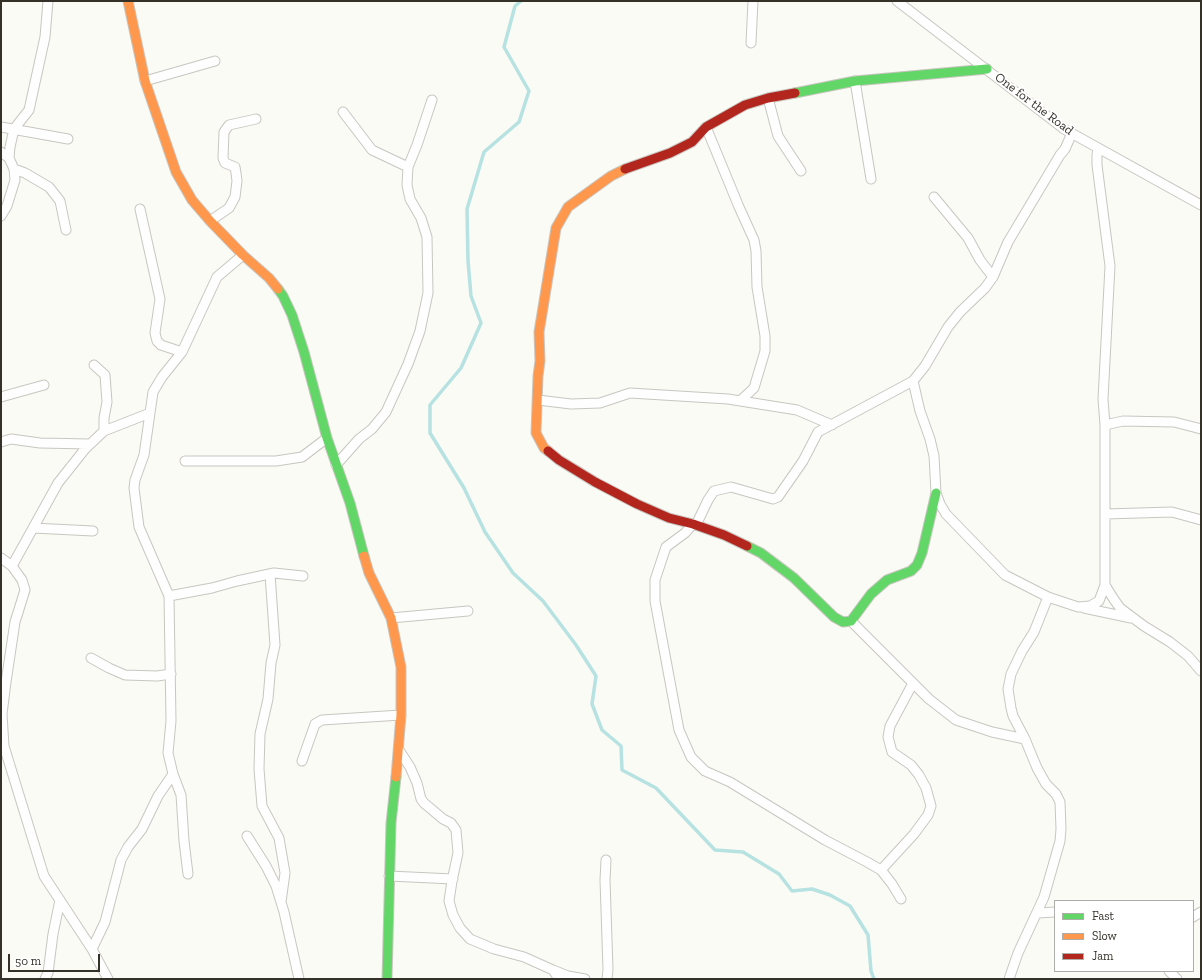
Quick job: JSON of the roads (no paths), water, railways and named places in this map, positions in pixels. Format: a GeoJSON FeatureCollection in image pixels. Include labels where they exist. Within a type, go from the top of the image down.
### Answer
{"type":"FeatureCollection","features":[{"type":"Feature","properties":{"kind":"street"},"geometry":{"type":"LineString","coordinates":[[9,158],[14,129],[28,110],[45,37],[48,1]]}},
{"type":"Feature","properties":{"kind":"street"},"geometry":{"type":"LineString","coordinates":[[128,1],[145,81],[176,172],[192,200],[210,221],[269,278],[283,296],[292,315],[304,352],[327,438],[350,502],[369,573],[391,618],[401,667],[401,715],[399,750],[391,823],[387,979]]}},
{"type":"Feature","properties":{"kind":"street"},"geometry":{"type":"LineString","coordinates":[[752,43],[753,1]]}},
{"type":"Feature","properties":{"kind":"street","name":"One for the Road"},"geometry":{"type":"LineString","coordinates":[[897,1],[1064,129],[1201,205]]}},
{"type":"Feature","properties":{"kind":"street"},"geometry":{"type":"LineString","coordinates":[[145,81],[215,61]]}},
{"type":"Feature","properties":{"kind":"street"},"geometry":{"type":"LineString","coordinates":[[913,381],[920,411],[930,439],[934,456],[936,493],[922,553],[917,565],[911,571],[887,580],[871,594],[851,621],[843,622],[834,617],[794,578],[761,553],[724,535],[669,518],[637,504],[595,482],[559,460],[544,448],[536,433],[540,361],[539,332],[556,228],[568,207],[611,176],[629,167],[670,153],[692,142],[706,127],[745,105],[768,98],[855,81],[987,69]]}},
{"type":"Feature","properties":{"kind":"street"},"geometry":{"type":"LineString","coordinates":[[855,81],[871,179]]}},
{"type":"Feature","properties":{"kind":"street"},"geometry":{"type":"LineString","coordinates":[[768,98],[778,136],[801,171]]}},
{"type":"Feature","properties":{"kind":"street"},"geometry":{"type":"LineString","coordinates":[[336,465],[359,439],[375,426],[386,412],[408,364],[420,331],[428,293],[427,237],[421,218],[410,199],[407,185],[408,167],[432,100]]}},
{"type":"Feature","properties":{"kind":"street"},"geometry":{"type":"LineString","coordinates":[[343,112],[372,150],[408,167]]}},
{"type":"Feature","properties":{"kind":"street"},"geometry":{"type":"LineString","coordinates":[[210,221],[229,208],[235,197],[237,181],[236,173],[234,167],[225,163],[223,158],[224,132],[229,125],[256,119]]}},
{"type":"Feature","properties":{"kind":"street"},"geometry":{"type":"LineString","coordinates":[[1,127],[68,139]]}},
{"type":"Feature","properties":{"kind":"street"},"geometry":{"type":"LineString","coordinates":[[706,127],[754,240],[756,251],[757,287],[765,336],[765,351],[754,388],[740,401]]}},
{"type":"Feature","properties":{"kind":"street"},"geometry":{"type":"LineString","coordinates":[[901,899],[881,870],[825,840],[730,782],[706,771],[691,757],[679,730],[655,601],[655,580],[666,547],[695,525],[714,491],[731,487],[773,499],[778,497],[803,462],[818,432],[913,381],[925,366],[948,327],[960,312],[985,288],[993,276],[1008,242],[1065,149],[1072,133]]}},
{"type":"Feature","properties":{"kind":"street"},"geometry":{"type":"LineString","coordinates":[[1078,607],[1090,606],[1099,601],[1105,585],[1105,425],[1103,399],[1110,266],[1097,165],[1098,148]]}},
{"type":"Feature","properties":{"kind":"street"},"geometry":{"type":"LineString","coordinates":[[1,152],[9,158],[14,168],[15,180],[7,206],[1,216]]}},
{"type":"Feature","properties":{"kind":"street"},"geometry":{"type":"LineString","coordinates":[[14,168],[49,188],[60,201],[66,230]]}},
{"type":"Feature","properties":{"kind":"street"},"geometry":{"type":"LineString","coordinates":[[934,197],[968,238],[980,260],[993,276]]}},
{"type":"Feature","properties":{"kind":"street"},"geometry":{"type":"LineString","coordinates":[[140,209],[160,299],[155,334],[157,341],[161,345],[182,352]]}},
{"type":"Feature","properties":{"kind":"street"},"geometry":{"type":"LineString","coordinates":[[188,874],[181,795],[173,774],[168,754],[171,721],[169,596],[140,527],[134,488],[135,480],[144,455],[153,392],[162,377],[182,352],[217,276],[244,255]]}},
{"type":"Feature","properties":{"kind":"street"},"geometry":{"type":"LineString","coordinates":[[94,364],[105,375],[107,402],[104,418],[104,432]]}},
{"type":"Feature","properties":{"kind":"street"},"geometry":{"type":"LineString","coordinates":[[1,397],[44,385]]}},
{"type":"Feature","properties":{"kind":"street"},"geometry":{"type":"LineString","coordinates":[[538,400],[571,404],[600,403],[630,393],[728,399],[797,410],[832,424]]}},
{"type":"Feature","properties":{"kind":"street"},"geometry":{"type":"LineString","coordinates":[[12,566],[58,483],[90,444],[104,432],[150,413]]}},
{"type":"Feature","properties":{"kind":"street"},"geometry":{"type":"LineString","coordinates":[[1105,425],[1123,421],[1174,422],[1201,429]]}},
{"type":"Feature","properties":{"kind":"street"},"geometry":{"type":"LineString","coordinates":[[186,461],[276,461],[302,457],[327,438]]}},
{"type":"Feature","properties":{"kind":"street"},"geometry":{"type":"LineString","coordinates":[[1,442],[11,439],[40,443],[90,444]]}},
{"type":"Feature","properties":{"kind":"street"},"geometry":{"type":"LineString","coordinates":[[936,493],[946,514],[1005,575],[1048,597],[1078,607],[1134,618]]}},
{"type":"Feature","properties":{"kind":"street"},"geometry":{"type":"LineString","coordinates":[[1105,514],[1172,512],[1201,520]]}},
{"type":"Feature","properties":{"kind":"street"},"geometry":{"type":"LineString","coordinates":[[33,528],[93,531]]}},
{"type":"Feature","properties":{"kind":"street"},"geometry":{"type":"LineString","coordinates":[[1,558],[12,566],[22,580],[25,590],[16,622],[6,682],[3,708],[5,760],[44,876],[92,949],[108,979]]}},
{"type":"Feature","properties":{"kind":"street"},"geometry":{"type":"LineString","coordinates":[[169,596],[212,588],[274,573],[302,576]]}},
{"type":"Feature","properties":{"kind":"street"},"geometry":{"type":"LineString","coordinates":[[270,574],[275,645],[271,663],[268,699],[260,734],[259,769],[262,806],[279,838],[285,873],[281,902]]}},
{"type":"Feature","properties":{"kind":"street"},"geometry":{"type":"LineString","coordinates":[[1105,585],[1120,608],[1182,651],[1201,671]]}},
{"type":"Feature","properties":{"kind":"street"},"geometry":{"type":"LineString","coordinates":[[1009,979],[1018,952],[1038,913],[1044,897],[1060,841],[1060,802],[1056,794],[1046,784],[1037,768],[1026,739],[1013,716],[1010,708],[1008,689],[1011,674],[1022,651],[1034,632],[1048,597]]}},
{"type":"Feature","properties":{"kind":"street"},"geometry":{"type":"LineString","coordinates":[[391,618],[468,611]]}},
{"type":"Feature","properties":{"kind":"street"},"geometry":{"type":"LineString","coordinates":[[851,621],[929,698],[956,720],[992,732],[1026,739]]}},
{"type":"Feature","properties":{"kind":"street"},"geometry":{"type":"LineString","coordinates":[[92,658],[125,675],[157,676],[171,674]]}},
{"type":"Feature","properties":{"kind":"street"},"geometry":{"type":"LineString","coordinates":[[881,870],[914,834],[928,815],[931,806],[926,788],[919,775],[911,765],[892,752],[888,737],[890,726],[914,683]]}},
{"type":"Feature","properties":{"kind":"street"},"geometry":{"type":"LineString","coordinates":[[302,761],[315,724],[322,720],[401,715]]}},
{"type":"Feature","properties":{"kind":"street"},"geometry":{"type":"LineString","coordinates":[[399,750],[410,767],[424,804],[442,819],[451,823],[456,830],[458,854],[452,879],[450,902],[453,915],[460,928],[470,940],[494,949],[524,957],[568,976],[585,979]]}},
{"type":"Feature","properties":{"kind":"street"},"geometry":{"type":"LineString","coordinates":[[92,949],[105,922],[121,860],[128,847],[142,829],[158,796],[173,774]]}},
{"type":"Feature","properties":{"kind":"street"},"geometry":{"type":"LineString","coordinates":[[247,836],[276,886],[299,979]]}},
{"type":"Feature","properties":{"kind":"street"},"geometry":{"type":"LineString","coordinates":[[606,860],[607,979]]}},
{"type":"Feature","properties":{"kind":"street"},"geometry":{"type":"LineString","coordinates":[[389,876],[452,879]]}},
{"type":"Feature","properties":{"kind":"street"},"geometry":{"type":"LineString","coordinates":[[45,979],[48,972],[53,934],[60,900]]}},
{"type":"Feature","properties":{"kind":"street"},"geometry":{"type":"LineString","coordinates":[[1038,913],[1054,912]]}},
{"type":"Feature","properties":{"kind":"street"},"geometry":{"type":"LineString","coordinates":[[554,970],[559,979]]}},
{"type":"Feature","properties":{"kind":"waterway"},"geometry":{"type":"LineString","coordinates":[[521,1],[515,6],[504,47],[529,91],[519,122],[484,152],[467,209],[468,261],[471,296],[481,323],[461,368],[430,405],[430,433],[464,488],[485,532],[513,573],[543,601],[576,645],[596,676],[592,704],[602,730],[621,746],[622,770],[656,788],[715,850],[743,852],[779,874],[792,891],[812,889],[830,895],[850,906],[868,935],[871,971],[874,979]]}}]}
